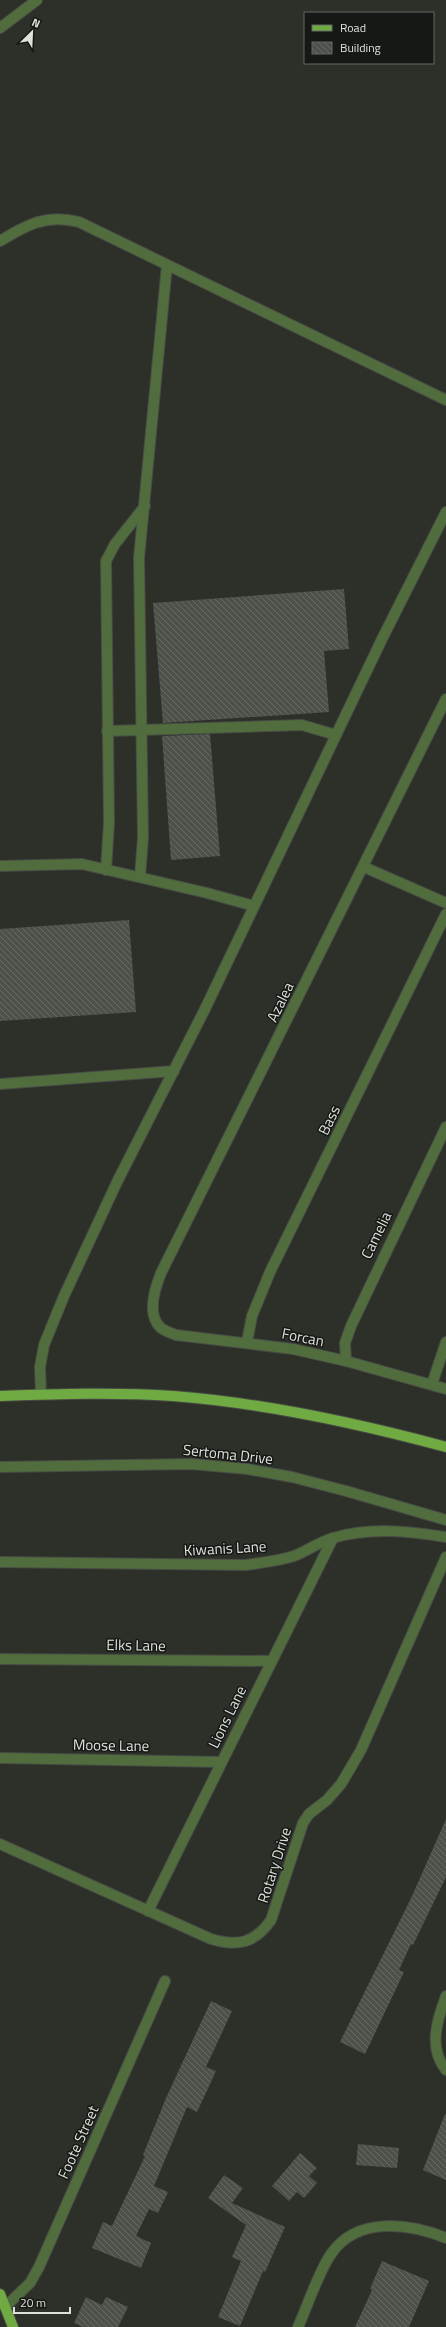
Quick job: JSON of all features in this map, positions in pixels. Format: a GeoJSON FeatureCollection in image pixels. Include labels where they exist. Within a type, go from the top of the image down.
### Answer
{"type":"FeatureCollection","features":[{"type":"Feature","properties":{"kind":"main road"},"geometry":{"type":"LineString","coordinates":[[0,1396],[77,1393],[172,1396],[262,1406],[388,1432],[446,1447]]}},
{"type":"Feature","properties":{"kind":"main road"},"geometry":{"type":"LineString","coordinates":[[0,2294],[13,2327]]}},
{"type":"Feature","properties":{"kind":"street"},"geometry":{"type":"LineString","coordinates":[[0,28],[37,0]]}},
{"type":"Feature","properties":{"kind":"street"},"geometry":{"type":"LineString","coordinates":[[0,241],[20,229],[46,220],[62,218],[79,222],[446,400]]}},
{"type":"Feature","properties":{"kind":"street"},"geometry":{"type":"LineString","coordinates":[[140,878],[144,838],[139,558],[167,265]]}},
{"type":"Feature","properties":{"kind":"street"},"geometry":{"type":"LineString","coordinates":[[106,870],[110,823],[107,730],[106,561],[115,544],[144,506]]}},
{"type":"Feature","properties":{"kind":"street"},"geometry":{"type":"LineString","coordinates":[[41,1394],[40,1367],[44,1345],[64,1296],[117,1182],[174,1071],[336,735],[446,512]]}},
{"type":"Feature","properties":{"kind":"street","name":"Azalea"},"geometry":{"type":"LineString","coordinates":[[156,1320],[153,1310],[155,1288],[161,1273],[364,867],[446,699]]}},
{"type":"Feature","properties":{"kind":"street"},"geometry":{"type":"LineString","coordinates":[[107,730],[302,725],[336,735]]}},
{"type":"Feature","properties":{"kind":"street"},"geometry":{"type":"LineString","coordinates":[[0,866],[82,864],[207,893],[254,906]]}},
{"type":"Feature","properties":{"kind":"street"},"geometry":{"type":"LineString","coordinates":[[364,867],[446,903]]}},
{"type":"Feature","properties":{"kind":"street","name":"Bass"},"geometry":{"type":"LineString","coordinates":[[247,1342],[252,1316],[270,1272],[446,914]]}},
{"type":"Feature","properties":{"kind":"street"},"geometry":{"type":"LineString","coordinates":[[0,1084],[174,1071]]}},
{"type":"Feature","properties":{"kind":"street","name":"Camelia"},"geometry":{"type":"LineString","coordinates":[[346,1361],[345,1343],[351,1326],[446,1127]]}},
{"type":"Feature","properties":{"kind":"street","name":"Forcan"},"geometry":{"type":"LineString","coordinates":[[156,1320],[162,1328],[176,1335],[247,1342],[293,1349],[346,1361],[446,1389]]}},
{"type":"Feature","properties":{"kind":"street"},"geometry":{"type":"LineString","coordinates":[[432,1384],[446,1342]]}},
{"type":"Feature","properties":{"kind":"street","name":"Sertoma Drive"},"geometry":{"type":"LineString","coordinates":[[0,1467],[191,1464],[247,1468],[338,1489],[446,1520]]}},
{"type":"Feature","properties":{"kind":"street","name":"Kiwanis Lane"},"geometry":{"type":"LineString","coordinates":[[0,1562],[245,1565],[265,1563],[294,1555],[333,1538],[378,1530],[412,1532],[446,1537]]}},
{"type":"Feature","properties":{"kind":"street","name":"Lions Lane"},"geometry":{"type":"LineString","coordinates":[[148,1911],[333,1538]]}},
{"type":"Feature","properties":{"kind":"street","name":"Rotary Drive"},"geometry":{"type":"LineString","coordinates":[[0,1844],[148,1911],[225,1943],[236,1943],[251,1940],[263,1932],[272,1920],[303,1823],[310,1814],[327,1800],[341,1784],[361,1750],[446,1557]]}},
{"type":"Feature","properties":{"kind":"street","name":"Elks Lane"},"geometry":{"type":"LineString","coordinates":[[0,1659],[271,1662]]}},
{"type":"Feature","properties":{"kind":"street","name":"Moose Lane"},"geometry":{"type":"LineString","coordinates":[[0,1758],[222,1762]]}},
{"type":"Feature","properties":{"kind":"street","name":"Foote Street"},"geometry":{"type":"LineString","coordinates":[[5,2307],[30,2282],[39,2267],[165,1981]]}},
{"type":"Feature","properties":{"kind":"street"},"geometry":{"type":"LineString","coordinates":[[446,1996],[439,2014],[436,2049],[446,2070]]}},
{"type":"Feature","properties":{"kind":"street"},"geometry":{"type":"LineString","coordinates":[[298,2327],[330,2255],[339,2244],[353,2235],[371,2228],[392,2225],[411,2226],[446,2238]]}},
{"type":"Feature","properties":{"kind":"building"},"geometry":{"type":"Polygon","coordinates":[[[344,589],[349,649],[324,651],[329,712],[163,723],[153,603],[344,589]]]}},
{"type":"Feature","properties":{"kind":"building"},"geometry":{"type":"Polygon","coordinates":[[[210,734],[220,856],[171,860],[162,736],[210,734]]]}},
{"type":"Feature","properties":{"kind":"building"},"geometry":{"type":"Polygon","coordinates":[[[129,920],[136,1012],[0,1021],[0,929],[129,920]]]}},
{"type":"Feature","properties":{"kind":"building"},"geometry":{"type":"Polygon","coordinates":[[[446,1819],[446,1877],[413,1945],[411,1944],[399,1970],[404,1972],[365,2054],[340,2042],[412,1896],[446,1819]]]}},
{"type":"Feature","properties":{"kind":"building"},"geometry":{"type":"Polygon","coordinates":[[[211,2001],[232,2011],[206,2067],[216,2071],[197,2112],[187,2107],[154,2186],[168,2192],[158,2213],[149,2209],[136,2236],[151,2243],[141,2268],[92,2248],[103,2222],[112,2226],[145,2156],[143,2155],[166,2098],[211,2001]]]}},
{"type":"Feature","properties":{"kind":"building"},"geometry":{"type":"Polygon","coordinates":[[[446,2114],[446,2180],[423,2170],[446,2114]]]}},
{"type":"Feature","properties":{"kind":"building"},"geometry":{"type":"Polygon","coordinates":[[[358,2144],[399,2148],[397,2168],[356,2165],[358,2144]]]}},
{"type":"Feature","properties":{"kind":"building"},"geometry":{"type":"Polygon","coordinates":[[[300,2153],[317,2168],[309,2176],[317,2183],[304,2198],[297,2192],[289,2201],[272,2186],[300,2153]]]}},
{"type":"Feature","properties":{"kind":"building"},"geometry":{"type":"Polygon","coordinates":[[[224,2175],[243,2188],[232,2203],[285,2227],[265,2272],[263,2271],[240,2326],[218,2317],[241,2261],[232,2257],[246,2225],[208,2198],[224,2175]]]}},
{"type":"Feature","properties":{"kind":"building"},"geometry":{"type":"Polygon","coordinates":[[[382,2261],[429,2281],[409,2327],[355,2327],[372,2290],[370,2289],[382,2261]]]}},
{"type":"Feature","properties":{"kind":"building"},"geometry":{"type":"Polygon","coordinates":[[[86,2297],[102,2305],[106,2297],[128,2307],[118,2327],[83,2327],[74,2323],[86,2297]]]}}]}
